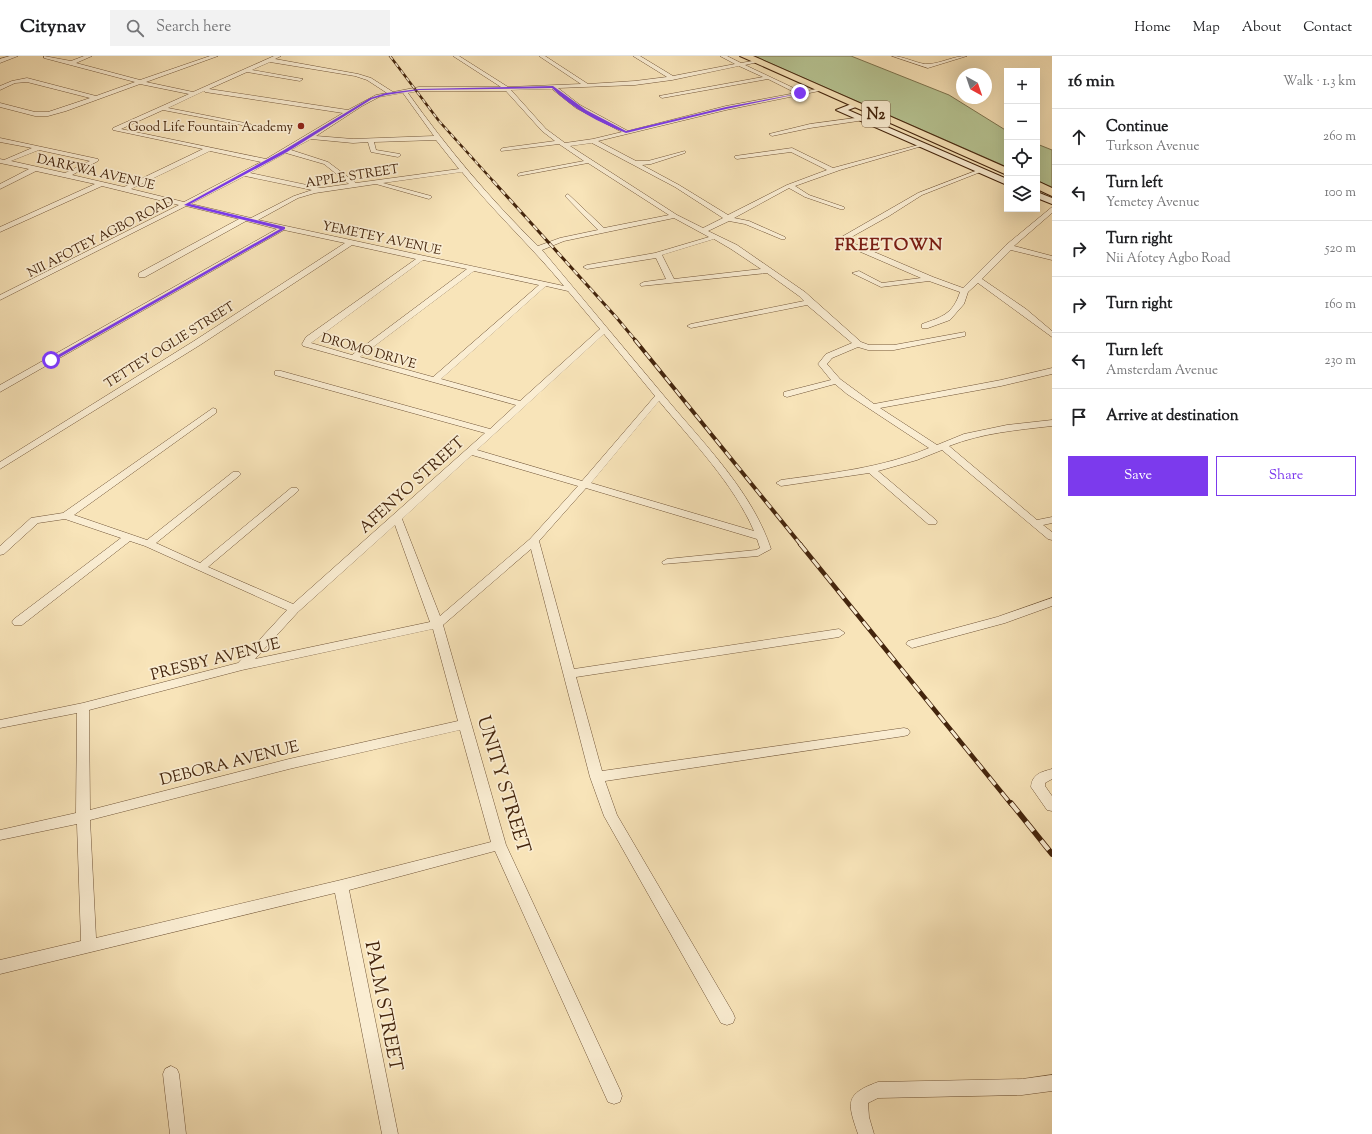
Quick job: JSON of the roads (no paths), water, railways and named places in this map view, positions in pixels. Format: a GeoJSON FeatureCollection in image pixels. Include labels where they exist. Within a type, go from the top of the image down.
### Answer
{"type":"FeatureCollection","features":[{"type":"Feature","properties":{"kind":"highway","name":"N2"},"geometry":{"type":"LineString","coordinates":[[743,60],[756,61],[1004,171]]}},
{"type":"Feature","properties":{"kind":"highway"},"geometry":{"type":"LineString","coordinates":[[1040,186],[1052,192]]}},
{"type":"Feature","properties":{"kind":"street"},"geometry":{"type":"LineString","coordinates":[[0,61],[14,56]]}},
{"type":"Feature","properties":{"kind":"street"},"geometry":{"type":"LineString","coordinates":[[71,63],[89,56]]}},
{"type":"Feature","properties":{"kind":"street"},"geometry":{"type":"LineString","coordinates":[[0,105],[35,114],[48,114],[215,56]]}},
{"type":"Feature","properties":{"kind":"street"},"geometry":{"type":"LineString","coordinates":[[266,161],[115,129],[278,56]]}},
{"type":"Feature","properties":{"kind":"street"},"geometry":{"type":"LineString","coordinates":[[456,56],[507,89],[544,130],[562,144],[675,216],[734,247],[802,294],[809,302],[858,344],[866,348],[878,348],[909,345],[962,334]]}},
{"type":"Feature","properties":{"kind":"street"},"geometry":{"type":"LineString","coordinates":[[542,56],[588,86]]}},
{"type":"Feature","properties":{"kind":"street"},"geometry":{"type":"LineString","coordinates":[[636,56],[672,78]]}},
{"type":"Feature","properties":{"kind":"street"},"geometry":{"type":"LineString","coordinates":[[723,56],[743,60],[767,78],[800,93]]}},
{"type":"Feature","properties":{"kind":"street"},"geometry":{"type":"LineString","coordinates":[[895,56],[928,66],[964,56]]}},
{"type":"Feature","properties":{"kind":"street"},"geometry":{"type":"LineString","coordinates":[[46,58],[194,94]]}},
{"type":"Feature","properties":{"kind":"street"},"geometry":{"type":"LineString","coordinates":[[270,60],[356,74],[369,79],[391,93]]}},
{"type":"Feature","properties":{"kind":"street","name":"NII AFOTEY AGBO ROAD"},"geometry":{"type":"LineString","coordinates":[[0,298],[186,205],[244,174],[310,137],[371,98],[404,91],[507,89],[635,83],[672,78],[743,60]]}},
{"type":"Feature","properties":{"kind":"street"},"geometry":{"type":"LineString","coordinates":[[245,70],[300,80]]}},
{"type":"Feature","properties":{"kind":"street"},"geometry":{"type":"LineString","coordinates":[[662,96],[767,78]]}},
{"type":"Feature","properties":{"kind":"street"},"geometry":{"type":"LineString","coordinates":[[0,88],[14,82],[27,80],[95,98]]}},
{"type":"Feature","properties":{"kind":"street"},"geometry":{"type":"LineString","coordinates":[[553,87],[561,95],[584,111],[626,132]]}},
{"type":"Feature","properties":{"kind":"street"},"geometry":{"type":"LineString","coordinates":[[205,90],[347,112]]}},
{"type":"Feature","properties":{"kind":"street"},"geometry":{"type":"LineString","coordinates":[[503,150],[593,141],[719,109],[821,90]]}},
{"type":"Feature","properties":{"kind":"street"},"geometry":{"type":"LineString","coordinates":[[404,91],[436,138],[462,170],[511,224],[537,249],[573,290],[726,476],[763,537],[766,549],[758,553],[667,562]]}},
{"type":"Feature","properties":{"kind":"street"},"geometry":{"type":"LineString","coordinates":[[857,105],[840,110],[1004,181]]}},
{"type":"Feature","properties":{"kind":"street"},"geometry":{"type":"LineString","coordinates":[[162,108],[250,126]]}},
{"type":"Feature","properties":{"kind":"street"},"geometry":{"type":"LineString","coordinates":[[772,134],[817,125],[863,119]]}},
{"type":"Feature","properties":{"kind":"street"},"geometry":{"type":"LineString","coordinates":[[310,137],[344,140],[436,138]]}},
{"type":"Feature","properties":{"kind":"street"},"geometry":{"type":"LineString","coordinates":[[0,140],[96,160],[66,175]]}},
{"type":"Feature","properties":{"kind":"street"},"geometry":{"type":"LineString","coordinates":[[371,140],[373,151],[398,155]]}},
{"type":"Feature","properties":{"kind":"street"},"geometry":{"type":"LineString","coordinates":[[593,141],[677,186],[712,210],[730,218],[747,222],[783,238]]}},
{"type":"Feature","properties":{"kind":"street"},"geometry":{"type":"LineString","coordinates":[[702,231],[790,186],[834,170],[920,145]]}},
{"type":"Feature","properties":{"kind":"street"},"geometry":{"type":"LineString","coordinates":[[2,162],[38,148]]}},
{"type":"Feature","properties":{"kind":"street"},"geometry":{"type":"LineString","coordinates":[[123,190],[209,149]]}},
{"type":"Feature","properties":{"kind":"street"},"geometry":{"type":"LineString","coordinates":[[737,157],[792,150],[834,170]]}},
{"type":"Feature","properties":{"kind":"street"},"geometry":{"type":"LineString","coordinates":[[286,151],[326,164],[356,186]]}},
{"type":"Feature","properties":{"kind":"street"},"geometry":{"type":"LineString","coordinates":[[636,163],[648,163],[683,152]]}},
{"type":"Feature","properties":{"kind":"street"},"geometry":{"type":"LineString","coordinates":[[520,174],[590,161]]}},
{"type":"Feature","properties":{"kind":"street","name":"DARKWA AVENUE"},"geometry":{"type":"LineString","coordinates":[[2,162],[66,175],[186,205]]}},
{"type":"Feature","properties":{"kind":"street"},"geometry":{"type":"LineString","coordinates":[[0,187],[34,168]]}},
{"type":"Feature","properties":{"kind":"street","name":"APPLE STREET"},"geometry":{"type":"LineString","coordinates":[[142,275],[296,197],[322,189],[356,186],[462,170]]}},
{"type":"Feature","properties":{"kind":"street"},"geometry":{"type":"LineString","coordinates":[[964,291],[930,279],[843,241],[842,239],[887,215],[920,194],[980,171]]}},
{"type":"Feature","properties":{"kind":"street"},"geometry":{"type":"LineString","coordinates":[[244,174],[322,189]]}},
{"type":"Feature","properties":{"kind":"street"},"geometry":{"type":"LineString","coordinates":[[374,183],[429,197]]}},
{"type":"Feature","properties":{"kind":"street"},"geometry":{"type":"LineString","coordinates":[[0,230],[101,184]]}},
{"type":"Feature","properties":{"kind":"street"},"geometry":{"type":"LineString","coordinates":[[790,186],[808,196],[842,208]]}},
{"type":"Feature","properties":{"kind":"street"},"geometry":{"type":"LineString","coordinates":[[568,196],[603,231]]}},
{"type":"Feature","properties":{"kind":"street"},"geometry":{"type":"LineString","coordinates":[[1040,196],[1052,201]]}},
{"type":"Feature","properties":{"kind":"street","name":"YEMETEY AVENUE"},"geometry":{"type":"LineString","coordinates":[[186,205],[350,243],[423,257],[544,286],[573,290]]}},
{"type":"Feature","properties":{"kind":"street"},"geometry":{"type":"LineString","coordinates":[[925,326],[947,318],[960,304],[964,291],[1052,208]]}},
{"type":"Feature","properties":{"kind":"street"},"geometry":{"type":"LineString","coordinates":[[537,249],[553,244],[562,238],[675,216]]}},
{"type":"Feature","properties":{"kind":"street"},"geometry":{"type":"LineString","coordinates":[[0,224],[8,226]]}},
{"type":"Feature","properties":{"kind":"street"},"geometry":{"type":"LineString","coordinates":[[0,389],[283,228]]}},
{"type":"Feature","properties":{"kind":"street"},"geometry":{"type":"LineString","coordinates":[[587,267],[658,255],[715,237]]}},
{"type":"Feature","properties":{"kind":"street","name":"TETTEY OGLIE STREET"},"geometry":{"type":"LineString","coordinates":[[0,466],[197,342],[350,243]]}},
{"type":"Feature","properties":{"kind":"street"},"geometry":{"type":"LineString","coordinates":[[1009,247],[1052,258]]}},
{"type":"Feature","properties":{"kind":"street"},"geometry":{"type":"LineString","coordinates":[[658,255],[671,282]]}},
{"type":"Feature","properties":{"kind":"street","name":"DROMO DRIVE"},"geometry":{"type":"LineString","coordinates":[[423,257],[306,342],[306,344],[434,382],[521,404]]}},
{"type":"Feature","properties":{"kind":"street"},"geometry":{"type":"LineString","coordinates":[[354,358],[472,269]]}},
{"type":"Feature","properties":{"kind":"street"},"geometry":{"type":"LineString","coordinates":[[644,284],[768,271]]}},
{"type":"Feature","properties":{"kind":"street"},"geometry":{"type":"LineString","coordinates":[[856,273],[881,285],[930,279]]}},
{"type":"Feature","properties":{"kind":"street"},"geometry":{"type":"LineString","coordinates":[[978,279],[1023,311],[1052,335]]}},
{"type":"Feature","properties":{"kind":"street"},"geometry":{"type":"LineString","coordinates":[[434,382],[544,286]]}},
{"type":"Feature","properties":{"kind":"street"},"geometry":{"type":"LineString","coordinates":[[691,326],[809,302]]}},
{"type":"Feature","properties":{"kind":"street","name":"AFENYO STREET"},"geometry":{"type":"LineString","coordinates":[[242,666],[294,609],[397,518],[604,329]]}},
{"type":"Feature","properties":{"kind":"street"},"geometry":{"type":"LineString","coordinates":[[858,344],[829,356],[822,364],[837,382],[872,407],[939,447],[1052,537]]}},
{"type":"Feature","properties":{"kind":"street"},"geometry":{"type":"LineString","coordinates":[[872,407],[1052,371]]}},
{"type":"Feature","properties":{"kind":"street"},"geometry":{"type":"LineString","coordinates":[[278,373],[491,432]]}},
{"type":"Feature","properties":{"kind":"street"},"geometry":{"type":"LineString","coordinates":[[787,394],[837,382]]}},
{"type":"Feature","properties":{"kind":"street"},"geometry":{"type":"LineString","coordinates":[[437,624],[534,542],[660,395]]}},
{"type":"Feature","properties":{"kind":"street"},"geometry":{"type":"LineString","coordinates":[[66,516],[213,411]]}},
{"type":"Feature","properties":{"kind":"street"},"geometry":{"type":"LineString","coordinates":[[781,483],[871,470],[964,437],[1006,428],[1052,424]]}},
{"type":"Feature","properties":{"kind":"street"},"geometry":{"type":"LineString","coordinates":[[470,451],[763,537]]}},
{"type":"Feature","properties":{"kind":"street"},"geometry":{"type":"LineString","coordinates":[[871,470],[932,522]]}},
{"type":"Feature","properties":{"kind":"street"},"geometry":{"type":"LineString","coordinates":[[149,544],[236,474]]}},
{"type":"Feature","properties":{"kind":"street"},"geometry":{"type":"LineString","coordinates":[[200,568],[294,490]]}},
{"type":"Feature","properties":{"kind":"street"},"geometry":{"type":"LineString","coordinates":[[0,552],[35,520],[66,516],[149,544],[294,609]]}},
{"type":"Feature","properties":{"kind":"street","name":"UNITY STREET"},"geometry":{"type":"LineString","coordinates":[[397,518],[437,624],[499,845],[614,1096]]}},
{"type":"Feature","properties":{"kind":"street"},"geometry":{"type":"LineString","coordinates":[[1035,523],[1052,520]]}},
{"type":"Feature","properties":{"kind":"street"},"geometry":{"type":"LineString","coordinates":[[18,622],[129,537]]}},
{"type":"Feature","properties":{"kind":"street"},"geometry":{"type":"LineString","coordinates":[[534,542],[597,777],[611,816],[727,1018]]}},
{"type":"Feature","properties":{"kind":"street"},"geometry":{"type":"LineString","coordinates":[[912,644],[1000,620],[1052,602]]}},
{"type":"Feature","properties":{"kind":"street","name":"PRESBY AVENUE"},"geometry":{"type":"LineString","coordinates":[[0,724],[83,707],[242,666],[437,624]]}},
{"type":"Feature","properties":{"kind":"street"},"geometry":{"type":"LineString","coordinates":[[569,674],[839,633]]}},
{"type":"Feature","properties":{"kind":"street"},"geometry":{"type":"LineString","coordinates":[[83,707],[83,817],[89,946]]}},
{"type":"Feature","properties":{"kind":"street","name":"DEBORA AVENUE"},"geometry":{"type":"LineString","coordinates":[[0,835],[83,817],[289,764],[466,724]]}},
{"type":"Feature","properties":{"kind":"street"},"geometry":{"type":"LineString","coordinates":[[597,777],[904,732]]}},
{"type":"Feature","properties":{"kind":"street"},"geometry":{"type":"LineString","coordinates":[[1052,774],[1042,777],[1038,781],[1038,787],[1052,806]]}},
{"type":"Feature","properties":{"kind":"street"},"geometry":{"type":"LineString","coordinates":[[0,967],[341,886],[499,845]]}},
{"type":"Feature","properties":{"kind":"street","name":"PALM STREET"},"geometry":{"type":"LineString","coordinates":[[341,886],[390,1134]]}},
{"type":"Feature","properties":{"kind":"street"},"geometry":{"type":"LineString","coordinates":[[171,1074],[178,1134]]}},
{"type":"Feature","properties":{"kind":"street"},"geometry":{"type":"LineString","coordinates":[[866,1134],[860,1118],[860,1099],[867,1094],[878,1090],[1022,1087],[1052,1083]]}},
{"type":"Feature","properties":{"kind":"railway"},"geometry":{"type":"LineString","coordinates":[[390,56],[439,121],[494,182]]}},
{"type":"Feature","properties":{"kind":"railway"},"geometry":{"type":"LineString","coordinates":[[493,181],[636,341]]}},
{"type":"Feature","properties":{"kind":"railway"},"geometry":{"type":"LineString","coordinates":[[635,340],[801,545]]}},
{"type":"Feature","properties":{"kind":"railway"},"geometry":{"type":"LineString","coordinates":[[800,544],[1011,804]]}},
{"type":"Feature","properties":{"kind":"railway"},"geometry":{"type":"LineString","coordinates":[[1011,803],[1052,854]]}},
{"type":"Feature","properties":{"kind":"place","name":"Good Life Fountain Academy"},"geometry":{"type":"Point","coordinates":[301,126]}},
{"type":"Feature","properties":{"kind":"district","name":"FREETOWN"},"geometry":{"type":"Point","coordinates":[889,244]}}]}
